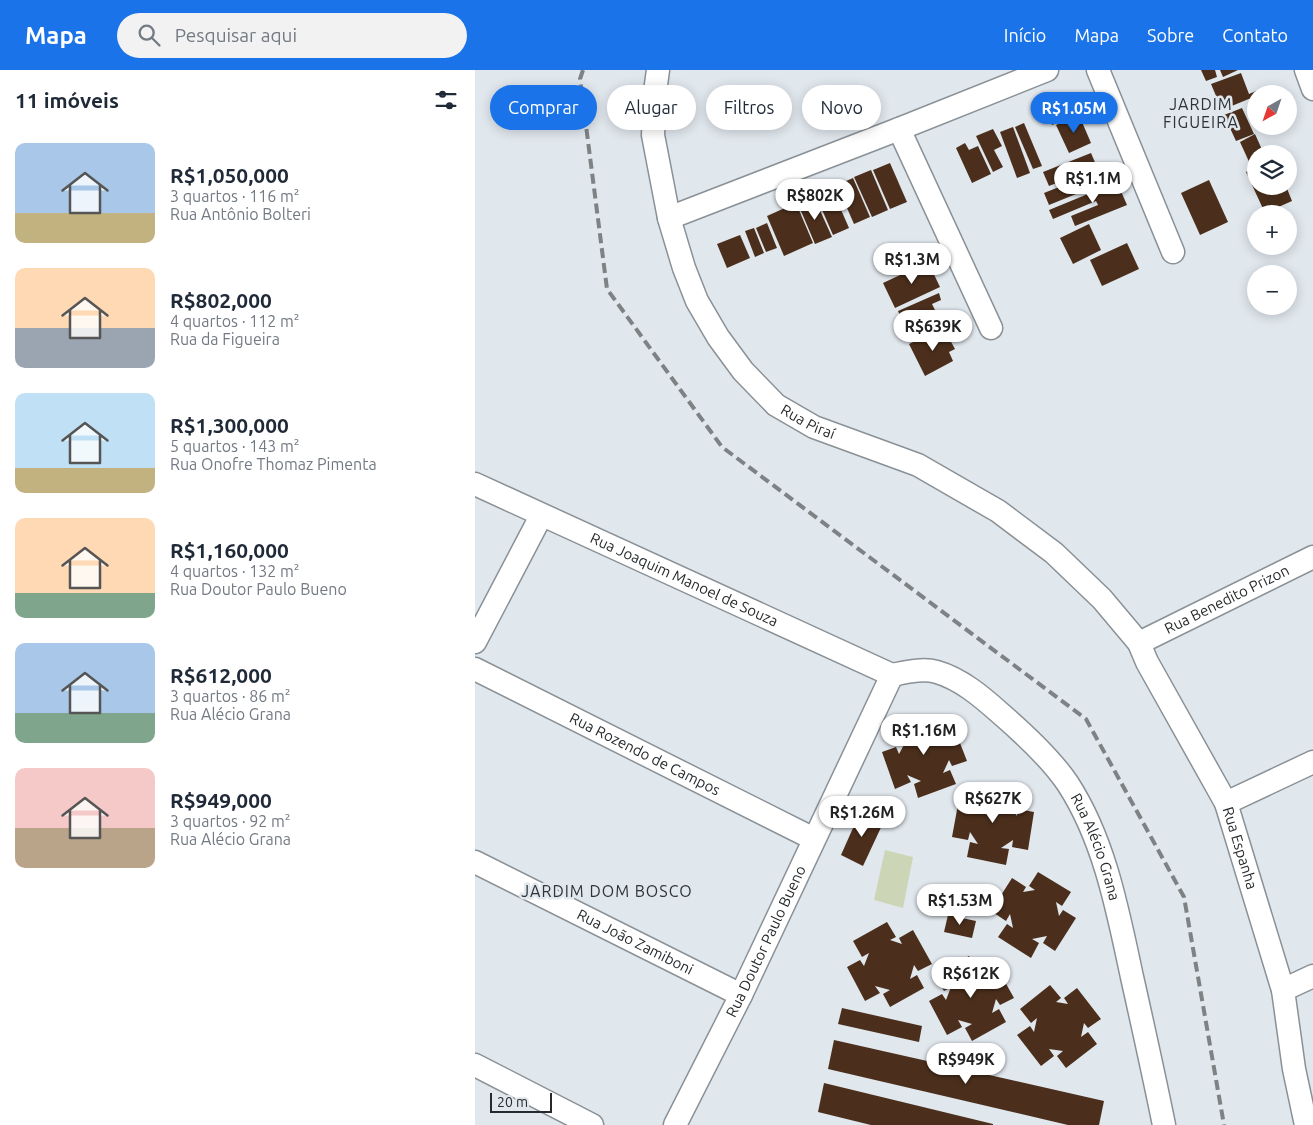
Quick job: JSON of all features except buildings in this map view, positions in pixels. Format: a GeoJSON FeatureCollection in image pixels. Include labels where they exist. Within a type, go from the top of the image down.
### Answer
{"type":"FeatureCollection","features":[{"type":"Feature","properties":{"kind":"street","name":"Rua Piraí"},"geometry":{"type":"LineString","coordinates":[[658,70],[653,135],[669,218],[684,268],[697,301],[718,337],[743,370],[776,405],[814,427],[918,465],[998,511],[1054,554],[1102,600],[1139,643]]}},
{"type":"Feature","properties":{"kind":"street"},"geometry":{"type":"LineString","coordinates":[[669,218],[1047,70]]}},
{"type":"Feature","properties":{"kind":"street"},"geometry":{"type":"LineString","coordinates":[[1098,70],[1173,252]]}},
{"type":"Feature","properties":{"kind":"street"},"geometry":{"type":"LineString","coordinates":[[1305,70],[1313,89]]}},
{"type":"Feature","properties":{"kind":"street"},"geometry":{"type":"LineString","coordinates":[[899,129],[991,328]]}},
{"type":"Feature","properties":{"kind":"street","name":"Rua Joaquim Manoel de Souza"},"geometry":{"type":"LineString","coordinates":[[475,484],[541,516],[892,675]]}},
{"type":"Feature","properties":{"kind":"street"},"geometry":{"type":"LineString","coordinates":[[475,642],[541,516]]}},
{"type":"Feature","properties":{"kind":"street","name":"Rua Benedito Prizon"},"geometry":{"type":"LineString","coordinates":[[1139,643],[1313,557]]}},
{"type":"Feature","properties":{"kind":"street","name":"Rua Espanha"},"geometry":{"type":"LineString","coordinates":[[1139,643],[1147,662],[1226,803],[1283,990],[1294,1069],[1306,1125]]}},
{"type":"Feature","properties":{"kind":"street","name":"Rua Rozendo de Campos"},"geometry":{"type":"LineString","coordinates":[[475,669],[814,839]]}},
{"type":"Feature","properties":{"kind":"street","name":"Rua Alécio Grana"},"geometry":{"type":"LineString","coordinates":[[892,675],[917,670],[937,672],[960,683],[982,697],[1011,722],[1067,783],[1083,811],[1106,869],[1123,934],[1164,1125]]}},
{"type":"Feature","properties":{"kind":"street","name":"Rua Doutor Paulo Bueno"},"geometry":{"type":"LineString","coordinates":[[675,1125],[741,995],[892,675]]}},
{"type":"Feature","properties":{"kind":"street"},"geometry":{"type":"LineString","coordinates":[[1226,803],[1313,762]]}},
{"type":"Feature","properties":{"kind":"street","name":"Rua João Zamiboni"},"geometry":{"type":"LineString","coordinates":[[475,862],[741,995]]}},
{"type":"Feature","properties":{"kind":"street"},"geometry":{"type":"LineString","coordinates":[[1283,990],[1313,976]]}},
{"type":"Feature","properties":{"kind":"street"},"geometry":{"type":"LineString","coordinates":[[475,1064],[592,1125]]}},
{"type":"Feature","properties":{"kind":"green space"},"geometry":{"type":"Polygon","coordinates":[[[885,850],[913,857],[903,908],[874,900],[885,850]]]}},
{"type":"Feature","properties":{"kind":"railway"},"geometry":{"type":"LineString","coordinates":[[583,70],[580,79],[607,289],[722,447],[1086,719],[1184,897],[1224,1125]]}},
{"type":"Feature","properties":{"kind":"district","name":"JARDIM FIGUEIRA"},"geometry":{"type":"Point","coordinates":[1201,113]}},
{"type":"Feature","properties":{"kind":"district","name":"JARDIM DOM BOSCO"},"geometry":{"type":"Point","coordinates":[607,891]}}]}
